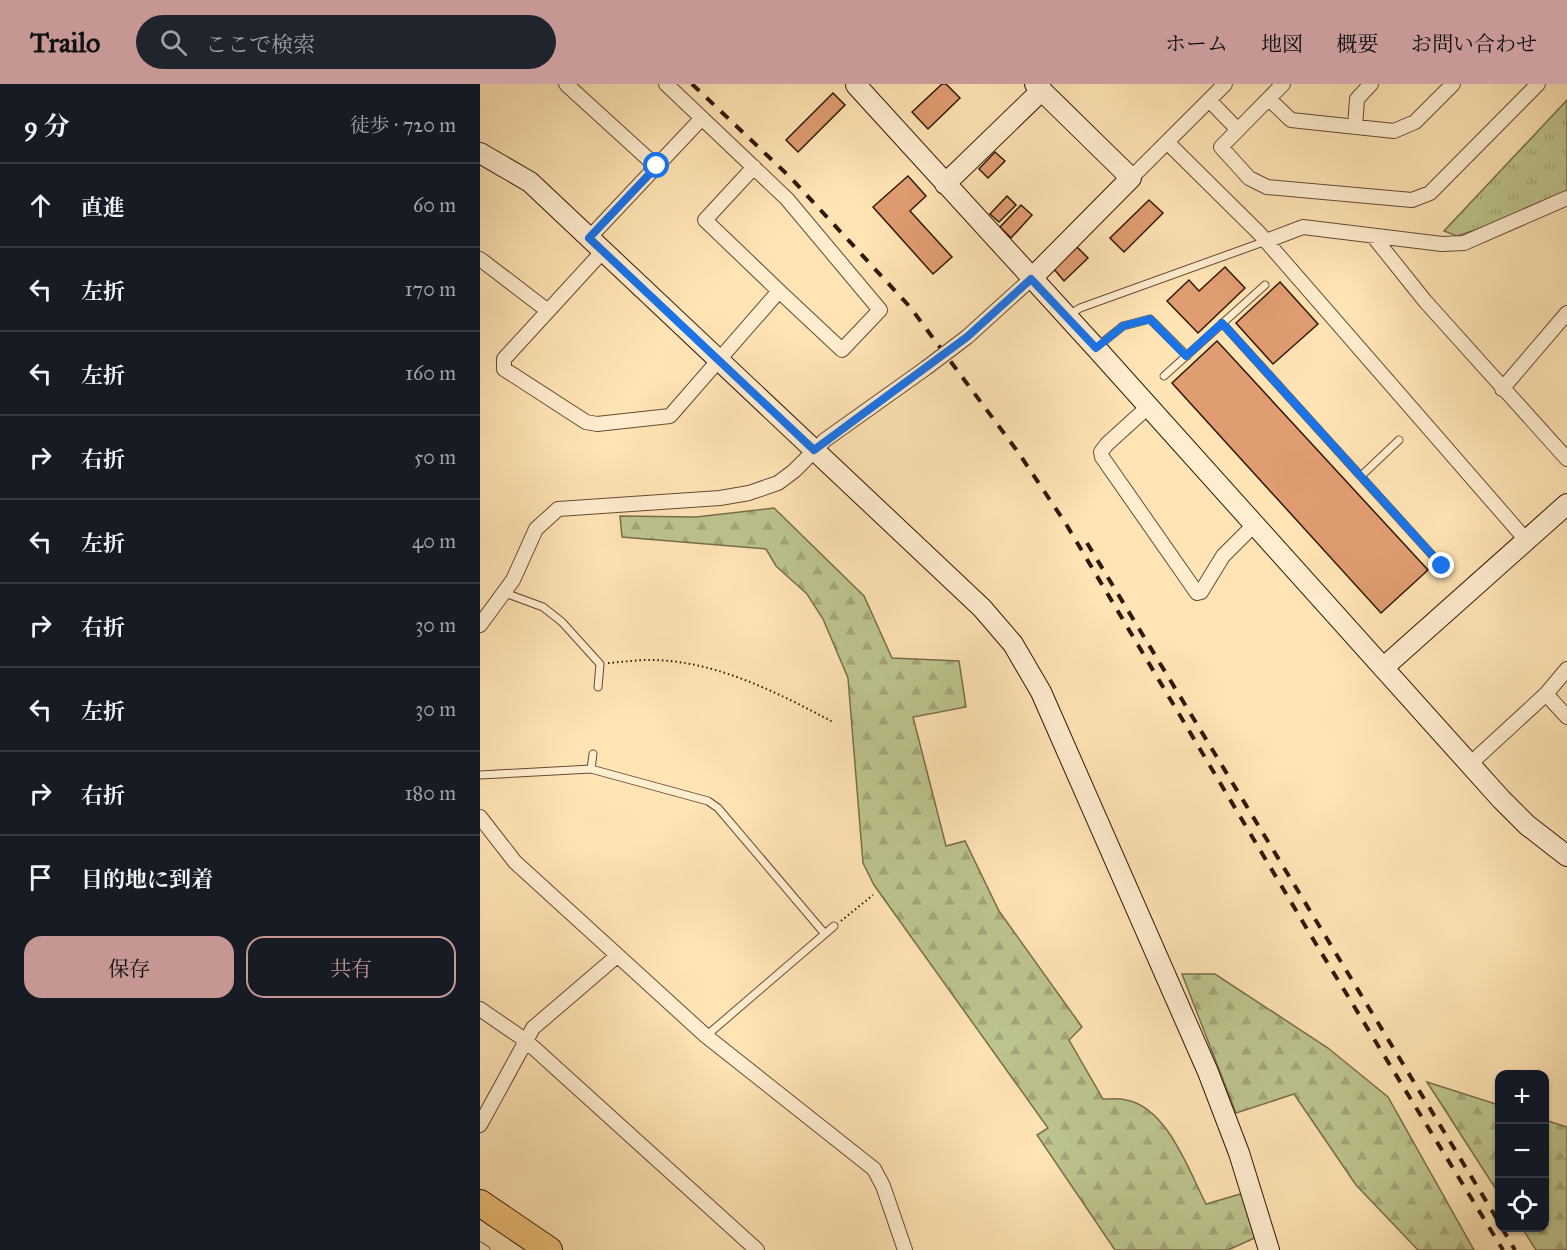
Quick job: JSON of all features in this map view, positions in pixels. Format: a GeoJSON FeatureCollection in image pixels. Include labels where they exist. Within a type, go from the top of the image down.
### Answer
{"type":"FeatureCollection","features":[{"type":"Feature","properties":{"kind":"highway"},"geometry":{"type":"LineString","coordinates":[[480,1203],[549,1250]]}},
{"type":"Feature","properties":{"kind":"highway"},"geometry":{"type":"LineString","coordinates":[[480,1223],[519,1250]]}},
{"type":"Feature","properties":{"kind":"street"},"geometry":{"type":"LineString","coordinates":[[566,84],[657,166]]}},
{"type":"Feature","properties":{"kind":"street"},"geometry":{"type":"LineString","coordinates":[[666,84],[754,167],[787,199],[880,310],[842,350],[705,220],[754,167]]}},
{"type":"Feature","properties":{"kind":"street"},"geometry":{"type":"LineString","coordinates":[[856,84],[1470,764],[1527,825],[1567,856]]}},
{"type":"Feature","properties":{"kind":"street"},"geometry":{"type":"LineString","coordinates":[[480,625],[505,594],[537,529],[558,509],[720,498],[749,493],[778,483],[794,471],[814,450],[967,337],[1031,279],[1225,84]]}},
{"type":"Feature","properties":{"kind":"street"},"geometry":{"type":"LineString","coordinates":[[1283,84],[1221,147],[1249,178],[1267,187],[1412,201],[1430,193],[1538,84]]}},
{"type":"Feature","properties":{"kind":"street"},"geometry":{"type":"LineString","coordinates":[[1355,127],[1357,99],[1371,84]]}},
{"type":"Feature","properties":{"kind":"street"},"geometry":{"type":"LineString","coordinates":[[1269,99],[1291,120],[1394,131],[1415,122],[1453,84]]}},
{"type":"Feature","properties":{"kind":"street"},"geometry":{"type":"LineString","coordinates":[[945,184],[1039,87],[1131,178]]}},
{"type":"Feature","properties":{"kind":"street"},"geometry":{"type":"LineString","coordinates":[[1209,100],[1238,130]]}},
{"type":"Feature","properties":{"kind":"street"},"geometry":{"type":"LineString","coordinates":[[589,238],[702,118]]}},
{"type":"Feature","properties":{"kind":"street"},"geometry":{"type":"LineString","coordinates":[[1167,142],[1266,242],[1527,541]]}},
{"type":"Feature","properties":{"kind":"street"},"geometry":{"type":"LineString","coordinates":[[480,153],[531,182],[982,608],[1013,644],[1041,692],[1208,1072],[1239,1153],[1269,1250]]}},
{"type":"Feature","properties":{"kind":"street"},"geometry":{"type":"LineString","coordinates":[[1266,242],[1303,227],[1442,244],[1464,243],[1567,198]]}},
{"type":"Feature","properties":{"kind":"street"},"geometry":{"type":"LineString","coordinates":[[1373,236],[1385,254],[1502,389],[1567,459]]}},
{"type":"Feature","properties":{"kind":"street"},"geometry":{"type":"LineString","coordinates":[[603,251],[504,359],[504,369],[586,422],[597,424],[670,416],[778,291]]}},
{"type":"Feature","properties":{"kind":"street"},"geometry":{"type":"LineString","coordinates":[[480,259],[548,311]]}},
{"type":"Feature","properties":{"kind":"street"},"geometry":{"type":"LineString","coordinates":[[1502,389],[1567,313]]}},
{"type":"Feature","properties":{"kind":"street"},"geometry":{"type":"LineString","coordinates":[[1149,406],[1107,444],[1101,452],[1102,457],[1197,593],[1201,592],[1223,556],[1255,524]]}},
{"type":"Feature","properties":{"kind":"street"},"geometry":{"type":"LineString","coordinates":[[1383,668],[1567,504]]}},
{"type":"Feature","properties":{"kind":"street"},"geometry":{"type":"LineString","coordinates":[[1470,764],[1546,694],[1567,669]]}},
{"type":"Feature","properties":{"kind":"street"},"geometry":{"type":"LineString","coordinates":[[1546,694],[1567,717]]}},
{"type":"Feature","properties":{"kind":"street"},"geometry":{"type":"LineString","coordinates":[[480,817],[515,862],[706,1036],[874,1169],[883,1186],[905,1250]]}},
{"type":"Feature","properties":{"kind":"street"},"geometry":{"type":"LineString","coordinates":[[480,1125],[533,1028],[617,956]]}},
{"type":"Feature","properties":{"kind":"street"},"geometry":{"type":"LineString","coordinates":[[480,1009],[525,1040],[757,1250]]}},
{"type":"Feature","properties":{"kind":"lane"},"geometry":{"type":"LineString","coordinates":[[1066,317],[1080,308],[1266,242]]}},
{"type":"Feature","properties":{"kind":"lane"},"geometry":{"type":"LineString","coordinates":[[1164,376],[1265,285]]}},
{"type":"Feature","properties":{"kind":"lane"},"geometry":{"type":"LineString","coordinates":[[1096,348],[1123,326],[1150,319],[1186,356]]}},
{"type":"Feature","properties":{"kind":"lane"},"geometry":{"type":"LineString","coordinates":[[1222,323],[1442,566]]}},
{"type":"Feature","properties":{"kind":"lane"},"geometry":{"type":"LineString","coordinates":[[1361,476],[1399,440]]}},
{"type":"Feature","properties":{"kind":"lane"},"geometry":{"type":"LineString","coordinates":[[505,594],[543,607],[562,622],[600,664],[598,687]]}},
{"type":"Feature","properties":{"kind":"lane"},"geometry":{"type":"LineString","coordinates":[[591,769],[592,754]]}},
{"type":"Feature","properties":{"kind":"lane"},"geometry":{"type":"LineString","coordinates":[[480,775],[591,769],[708,801],[718,808],[825,934]]}},
{"type":"Feature","properties":{"kind":"lane"},"geometry":{"type":"LineString","coordinates":[[706,1036],[834,926]]}},
{"type":"Feature","properties":{"kind":"lane"},"geometry":{"type":"LineString","coordinates":[[480,1246],[486,1250]]}},
{"type":"Feature","properties":{"kind":"path"},"geometry":{"type":"LineString","coordinates":[[600,664],[651,660],[692,665],[733,676],[793,701],[833,722]]}},
{"type":"Feature","properties":{"kind":"path"},"geometry":{"type":"LineString","coordinates":[[834,926],[873,895]]}},
{"type":"Feature","properties":{"kind":"green space"},"geometry":{"type":"Polygon","coordinates":[[[1567,100],[1567,191],[1506,220],[1457,236],[1444,231],[1567,100]]]}},
{"type":"Feature","properties":{"kind":"green space"},"geometry":{"type":"Polygon","coordinates":[[[774,508],[864,596],[892,658],[959,661],[966,707],[913,717],[946,846],[965,841],[999,911],[1082,1027],[1069,1040],[1103,1099],[1126,1100],[1141,1105],[1165,1127],[1184,1158],[1206,1204],[1244,1193],[1259,1236],[1228,1250],[1115,1250],[1037,1135],[1048,1128],[874,885],[863,863],[848,678],[823,619],[807,594],[776,566],[766,549],[622,537],[620,516],[696,517],[774,508]]]}},
{"type":"Feature","properties":{"kind":"green space"},"geometry":{"type":"Polygon","coordinates":[[[1182,974],[1215,974],[1328,1048],[1388,1097],[1474,1250],[1418,1250],[1356,1185],[1294,1094],[1236,1113],[1182,974]]]}},
{"type":"Feature","properties":{"kind":"green space"},"geometry":{"type":"Polygon","coordinates":[[[1427,1082],[1495,1104],[1495,1188],[1427,1082]]]}},
{"type":"Feature","properties":{"kind":"green space"},"geometry":{"type":"Polygon","coordinates":[[[1549,1121],[1567,1127],[1567,1250],[1536,1250],[1525,1232],[1549,1232],[1549,1121]]]}},
{"type":"Feature","properties":{"kind":"building"},"geometry":{"type":"Polygon","coordinates":[[[942,84],[946,84],[960,98],[928,129],[912,112],[942,84]]]}},
{"type":"Feature","properties":{"kind":"building"},"geometry":{"type":"Polygon","coordinates":[[[833,93],[845,105],[798,152],[786,140],[833,93]]]}},
{"type":"Feature","properties":{"kind":"building"},"geometry":{"type":"Polygon","coordinates":[[[995,152],[1005,161],[988,178],[979,169],[995,152]]]}},
{"type":"Feature","properties":{"kind":"building"},"geometry":{"type":"Polygon","coordinates":[[[908,176],[926,196],[910,211],[952,257],[933,274],[873,207],[908,176]]]}},
{"type":"Feature","properties":{"kind":"building"},"geometry":{"type":"Polygon","coordinates":[[[1007,196],[1016,205],[999,222],[990,214],[1007,196]]]}},
{"type":"Feature","properties":{"kind":"building"},"geometry":{"type":"Polygon","coordinates":[[[1149,200],[1163,213],[1124,252],[1110,238],[1149,200]]]}},
{"type":"Feature","properties":{"kind":"building"},"geometry":{"type":"Polygon","coordinates":[[[1021,205],[1032,215],[1011,238],[1000,227],[1021,205]]]}},
{"type":"Feature","properties":{"kind":"building"},"geometry":{"type":"Polygon","coordinates":[[[1076,246],[1088,258],[1064,281],[1053,268],[1076,246]]]}},
{"type":"Feature","properties":{"kind":"building"},"geometry":{"type":"Polygon","coordinates":[[[1225,267],[1245,288],[1198,333],[1167,301],[1189,280],[1199,291],[1225,267]]]}},
{"type":"Feature","properties":{"kind":"building"},"geometry":{"type":"Polygon","coordinates":[[[1280,282],[1318,324],[1273,364],[1236,323],[1280,282]]]}},
{"type":"Feature","properties":{"kind":"building"},"geometry":{"type":"Polygon","coordinates":[[[1217,341],[1428,570],[1381,613],[1172,383],[1217,341]]]}},
{"type":"Feature","properties":{"kind":"railway"},"geometry":{"type":"LineString","coordinates":[[692,84],[790,177],[910,307],[1018,452],[1066,524],[1316,944],[1503,1250]]}},
{"type":"Feature","properties":{"kind":"railway"},"geometry":{"type":"LineString","coordinates":[[1087,543],[1495,1216]]}},
{"type":"Feature","properties":{"kind":"railway"},"geometry":{"type":"LineString","coordinates":[[1504,1232],[1515,1250]]}},
{"type":"Feature","properties":{"kind":"route"},"geometry":{"type":"LineString","coordinates":[[657,166],[589,238],[814,450],[967,337],[1031,279],[1096,348],[1123,326],[1150,319],[1155,321],[1186,356],[1222,323],[1442,566]]}}]}
